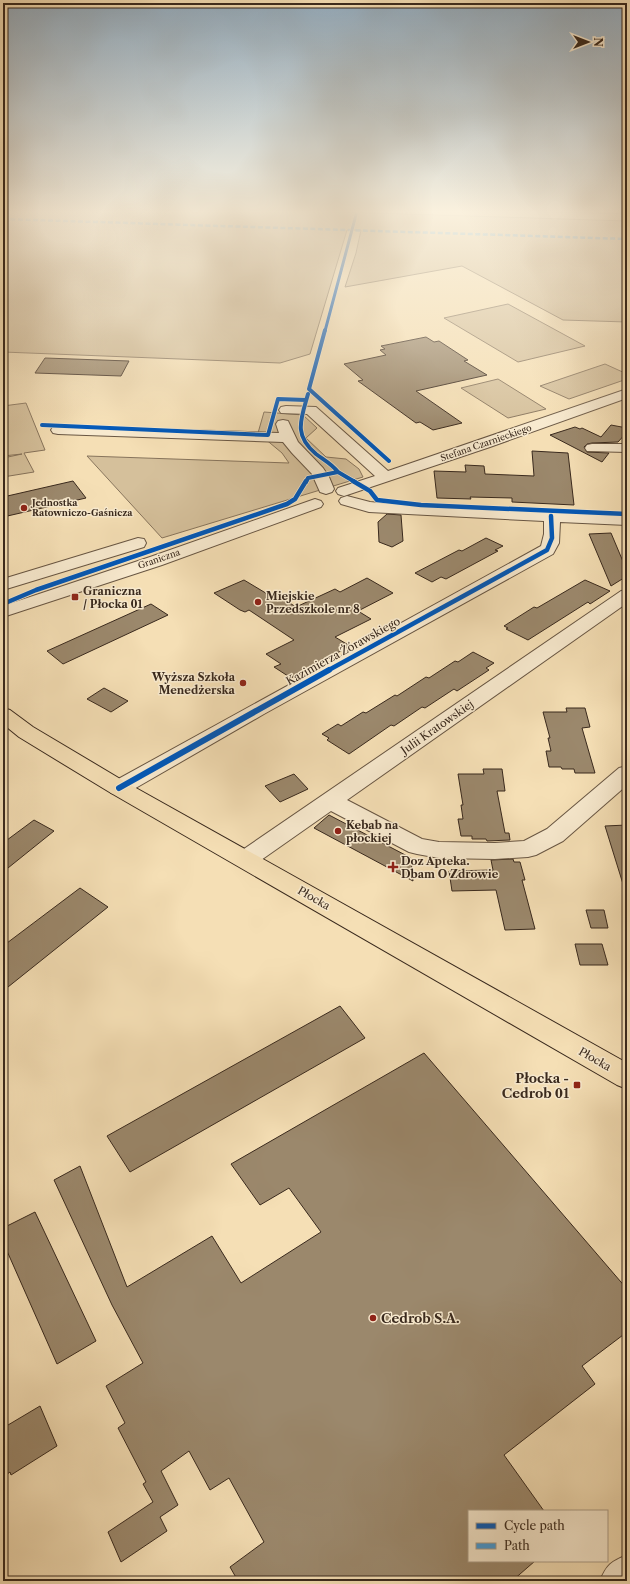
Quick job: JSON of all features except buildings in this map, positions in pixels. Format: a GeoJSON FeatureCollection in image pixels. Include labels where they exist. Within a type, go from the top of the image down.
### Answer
{"type":"FeatureCollection","features":[{"type":"Feature","properties":{"kind":"main road","name":"Płocka"},"geometry":{"type":"LineString","coordinates":[[3,714],[26,732],[119,788],[627,1077]]}},
{"type":"Feature","properties":{"kind":"street","name":"Stefana Czarnieckiego"},"geometry":{"type":"LineString","coordinates":[[334,502],[385,477],[486,444],[627,393]]}},
{"type":"Feature","properties":{"kind":"street"},"geometry":{"type":"LineString","coordinates":[[385,477],[311,410],[287,405],[283,424],[286,438],[318,471],[334,502],[390,510],[627,520]]}},
{"type":"Feature","properties":{"kind":"street"},"geometry":{"type":"LineString","coordinates":[[58,430],[286,438]]}},
{"type":"Feature","properties":{"kind":"street"},"geometry":{"type":"LineString","coordinates":[[592,448],[627,448]]}},
{"type":"Feature","properties":{"kind":"street","name":"Graniczna"},"geometry":{"type":"LineString","coordinates":[[3,612],[334,502]]}},
{"type":"Feature","properties":{"kind":"street","name":"Kazimierza Żórawskiego"},"geometry":{"type":"LineString","coordinates":[[119,788],[547,550],[550,546],[553,525],[551,516]]}},
{"type":"Feature","properties":{"kind":"street"},"geometry":{"type":"LineString","coordinates":[[3,586],[138,543]]}},
{"type":"Feature","properties":{"kind":"street","name":"Julii Kratowskiej"},"geometry":{"type":"LineString","coordinates":[[246,859],[627,595]]}},
{"type":"Feature","properties":{"kind":"street"},"geometry":{"type":"LineString","coordinates":[[330,801],[417,846],[438,850],[496,852],[528,849],[555,835],[627,773]]}},
{"type":"Feature","properties":{"kind":"street"},"geometry":{"type":"LineString","coordinates":[[619,1581],[627,1574]]}},
{"type":"Feature","properties":{"kind":"shaded area"},"geometry":{"type":"Polygon","coordinates":[[[3,285],[331,285],[310,354],[280,363],[3,352],[3,285]]]}},
{"type":"Feature","properties":{"kind":"shaded area"},"geometry":{"type":"Polygon","coordinates":[[[346,285],[357,285],[345,287],[346,285]]]}},
{"type":"Feature","properties":{"kind":"shaded area"},"geometry":{"type":"Polygon","coordinates":[[[497,285],[627,285],[627,322],[563,320],[497,285]]]}},
{"type":"Feature","properties":{"kind":"shaded area"},"geometry":{"type":"Polygon","coordinates":[[[508,304],[585,346],[518,362],[444,318],[508,304]]]}},
{"type":"Feature","properties":{"kind":"shaded area"},"geometry":{"type":"Polygon","coordinates":[[[605,364],[627,374],[627,379],[569,399],[540,386],[605,364]]]}},
{"type":"Feature","properties":{"kind":"shaded area"},"geometry":{"type":"Polygon","coordinates":[[[498,379],[546,409],[508,418],[461,388],[498,379]]]}},
{"type":"Feature","properties":{"kind":"shaded area"},"geometry":{"type":"Polygon","coordinates":[[[26,403],[45,450],[24,453],[34,472],[3,477],[3,458],[22,454],[3,456],[3,406],[26,403]]]}},
{"type":"Feature","properties":{"kind":"shaded area"},"geometry":{"type":"Polygon","coordinates":[[[264,412],[303,415],[317,428],[306,438],[326,457],[346,459],[359,469],[363,477],[162,538],[87,456],[289,463],[282,453],[258,433],[264,412]]]}},
{"type":"Feature","properties":{"kind":"cycle path"},"geometry":{"type":"LineString","coordinates":[[337,285],[309,389],[389,461]]}},
{"type":"Feature","properties":{"kind":"cycle path"},"geometry":{"type":"LineString","coordinates":[[308,394],[301,420],[301,434],[309,447],[331,464],[338,472]]}},
{"type":"Feature","properties":{"kind":"cycle path"},"geometry":{"type":"LineString","coordinates":[[42,425],[268,435],[278,399],[306,400]]}},
{"type":"Feature","properties":{"kind":"cycle path"},"geometry":{"type":"LineString","coordinates":[[3,604],[36,590],[287,504],[295,499],[308,478],[338,472],[370,491],[377,500],[421,505],[627,514]]}},
{"type":"Feature","properties":{"kind":"cycle path"},"geometry":{"type":"LineString","coordinates":[[119,788],[547,550],[552,538],[551,516]]}},
{"type":"Feature","properties":{"kind":"place","name":"Jednostka Ratowniczo-Gaśnicza"},"geometry":{"type":"Point","coordinates":[24,508]}},
{"type":"Feature","properties":{"kind":"place","name":"Graniczna / Płocka 01"},"geometry":{"type":"Point","coordinates":[75,597]}},
{"type":"Feature","properties":{"kind":"place","name":"Miejskie Przedszkole nr 8"},"geometry":{"type":"Point","coordinates":[258,602]}},
{"type":"Feature","properties":{"kind":"place","name":"Wyższa Szkoła Menedżerska"},"geometry":{"type":"Point","coordinates":[243,683]}},
{"type":"Feature","properties":{"kind":"place","name":"Kebab na płockiej"},"geometry":{"type":"Point","coordinates":[338,831]}},
{"type":"Feature","properties":{"kind":"place","name":"Doz Apteka. Dbam O Zdrowie"},"geometry":{"type":"Point","coordinates":[393,867]}},
{"type":"Feature","properties":{"kind":"place","name":"Płocka - Cedrob 01"},"geometry":{"type":"Point","coordinates":[577,1085]}},
{"type":"Feature","properties":{"kind":"place","name":"Cedrob S.A."},"geometry":{"type":"Point","coordinates":[373,1318]}}]}
